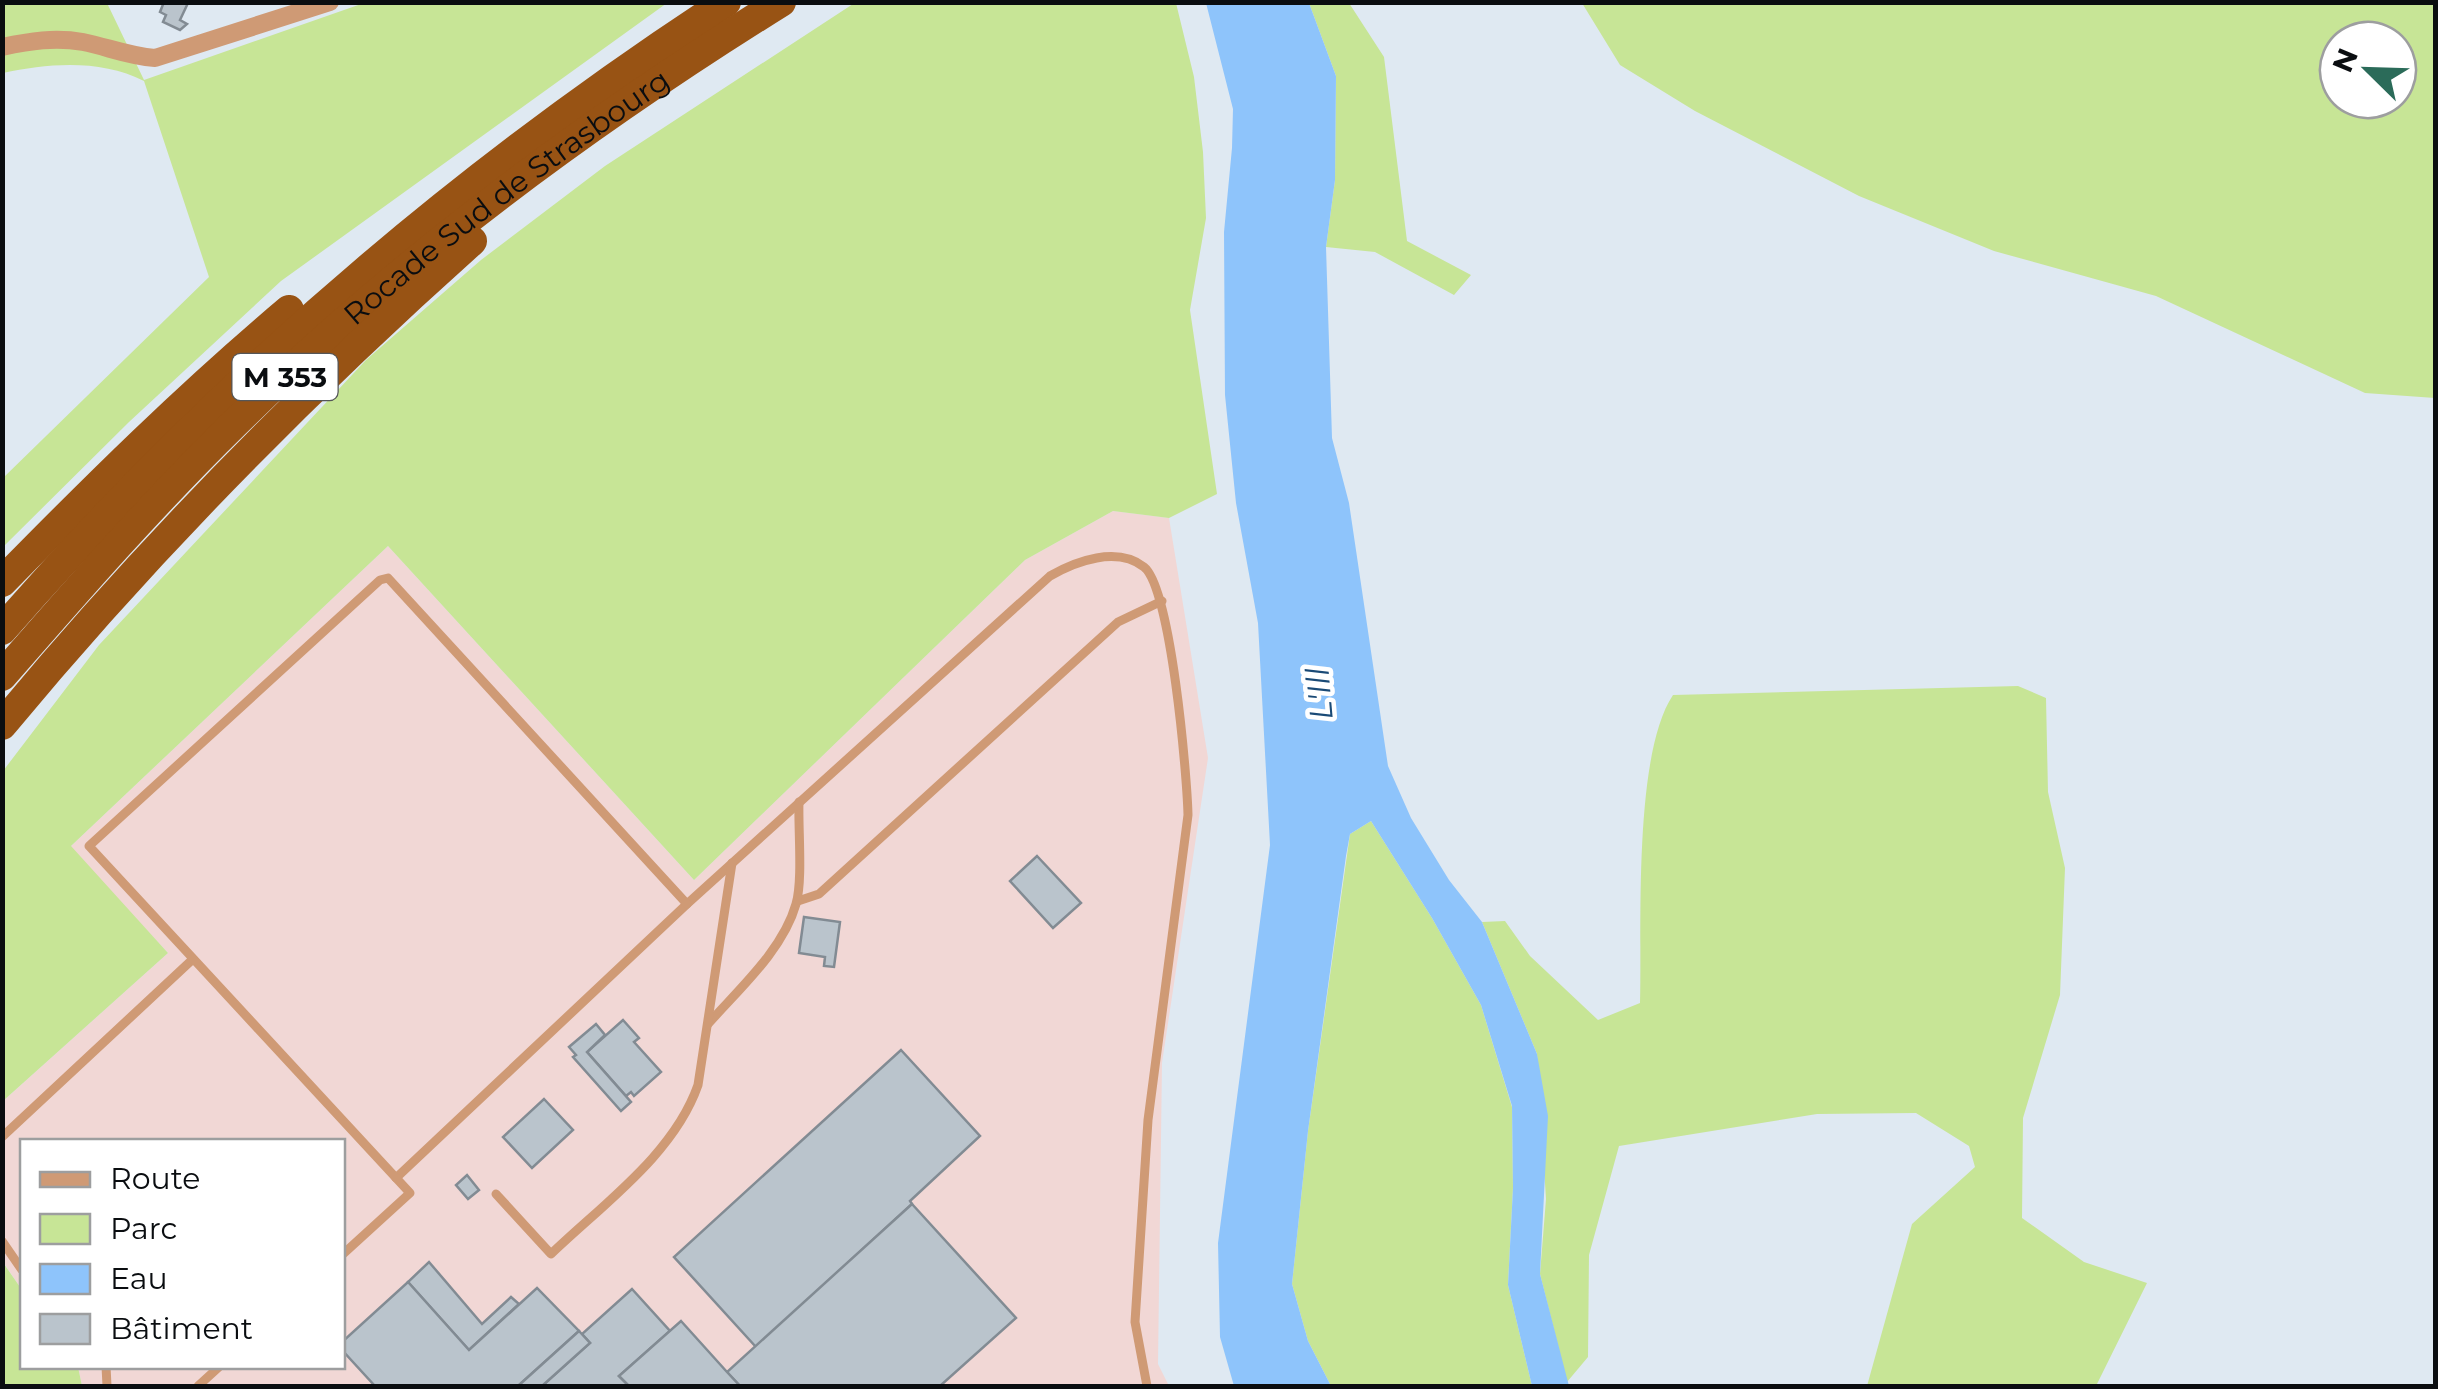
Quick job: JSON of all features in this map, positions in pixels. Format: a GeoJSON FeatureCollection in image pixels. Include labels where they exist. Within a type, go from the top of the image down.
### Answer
{"type":"FeatureCollection","features":[{"type":"Feature","properties":{"kind":"highway","name":"Rocade Sud de Strasbourg"},"geometry":{"type":"LineString","coordinates":[[2,630],[96,526],[222,398],[367,266],[456,195],[726,2]]}},
{"type":"Feature","properties":{"kind":"highway","name":"Rocade Sud de Strasbourg"},"geometry":{"type":"LineString","coordinates":[[2,676],[150,510],[264,396],[413,263],[605,117],[781,2]]}},
{"type":"Feature","properties":{"kind":"highway"},"geometry":{"type":"LineString","coordinates":[[2,725],[100,610],[230,471],[412,294],[472,240],[570,164],[605,117]]}},
{"type":"Feature","properties":{"kind":"highway"},"geometry":{"type":"LineString","coordinates":[[2,582],[100,481],[210,377],[356,254],[456,195]]}},
{"type":"Feature","properties":{"kind":"street"},"geometry":{"type":"LineString","coordinates":[[2,47],[46,38],[85,42],[125,56],[154,58],[330,2]]}},
{"type":"Feature","properties":{"kind":"lane"},"geometry":{"type":"LineString","coordinates":[[396,1178],[687,904],[1050,576],[1074,563],[1103,558],[1131,560],[1147,569],[1162,601],[1187,776],[1188,816],[1148,1120],[1135,1322],[1148,1386]]}},
{"type":"Feature","properties":{"kind":"lane"},"geometry":{"type":"LineString","coordinates":[[345,1252],[410,1194],[89,846],[380,580],[388,578],[687,904]]}},
{"type":"Feature","properties":{"kind":"lane"},"geometry":{"type":"LineString","coordinates":[[798,901],[819,894],[1118,622],[1162,601]]}},
{"type":"Feature","properties":{"kind":"lane"},"geometry":{"type":"LineString","coordinates":[[706,1026],[765,959],[798,901],[798,802]]}},
{"type":"Feature","properties":{"kind":"lane"},"geometry":{"type":"LineString","coordinates":[[496,1194],[551,1254],[670,1140],[698,1085],[732,863]]}},
{"type":"Feature","properties":{"kind":"lane"},"geometry":{"type":"LineString","coordinates":[[2,1137],[193,960]]}},
{"type":"Feature","properties":{"kind":"lane"},"geometry":{"type":"LineString","coordinates":[[2,1241],[20,1267]]}},
{"type":"Feature","properties":{"kind":"lane"},"geometry":{"type":"LineString","coordinates":[[198,1386],[217,1369]]}},
{"type":"Feature","properties":{"kind":"shaded area"},"geometry":{"type":"Polygon","coordinates":[[[1113,511],[1169,518],[1208,758],[1162,1063],[1158,1364],[1169,1386],[82,1386],[78,1369],[345,1369],[345,1139],[20,1139],[20,1287],[3,1262],[2,1102],[168,953],[70,847],[388,546],[694,880],[1025,560],[1113,511]]]}},
{"type":"Feature","properties":{"kind":"green space"},"geometry":{"type":"Polygon","coordinates":[[[856,2],[1176,3],[1194,77],[1203,152],[1206,218],[1190,310],[1217,494],[1169,518],[1113,511],[1025,560],[694,880],[388,546],[71,846],[168,953],[3,1101],[3,771],[99,645],[366,360],[481,260],[605,166],[856,2]]]}},
{"type":"Feature","properties":{"kind":"green space"},"geometry":{"type":"Polygon","coordinates":[[[3,3],[107,3],[144,80],[364,3],[667,3],[281,281],[129,422],[3,547],[3,478],[209,277],[144,81],[93,66],[38,67],[3,73],[3,3]]]}},
{"type":"Feature","properties":{"kind":"green space"},"geometry":{"type":"Polygon","coordinates":[[[1309,3],[1349,3],[1384,57],[1407,241],[1471,275],[1454,295],[1375,252],[1326,247],[1335,180],[1336,76],[1309,3]]]}},
{"type":"Feature","properties":{"kind":"green space"},"geometry":{"type":"Polygon","coordinates":[[[1582,3],[2435,3],[2435,398],[2365,393],[2156,296],[1994,251],[1859,196],[1695,111],[1620,65],[1582,3]]]}},
{"type":"Feature","properties":{"kind":"green space"},"geometry":{"type":"Polygon","coordinates":[[[2018,686],[2046,698],[2048,792],[2065,868],[2060,995],[2023,1118],[2022,1218],[2084,1262],[2147,1283],[2096,1386],[1867,1386],[1912,1224],[1975,1167],[1969,1146],[1916,1113],[1817,1114],[1619,1146],[1589,1255],[1588,1357],[1567,1382],[1540,1274],[1546,1199],[1537,1054],[1482,922],[1505,921],[1530,956],[1598,1020],[1640,1003],[1646,799],[1660,722],[1673,695],[2018,686]]]}},
{"type":"Feature","properties":{"kind":"green space"},"geometry":{"type":"Polygon","coordinates":[[[1371,821],[1481,1005],[1512,1107],[1508,1285],[1532,1386],[1331,1386],[1308,1341],[1292,1284],[1308,1131],[1350,834],[1371,821]]]}},
{"type":"Feature","properties":{"kind":"green space"},"geometry":{"type":"Polygon","coordinates":[[[2,1261],[20,1287],[20,1369],[78,1369],[82,1386],[3,1386],[2,1261]]]}},
{"type":"Feature","properties":{"kind":"water","name":"L'Ill"},"geometry":{"type":"Polygon","coordinates":[[[1206,3],[1309,3],[1336,76],[1335,180],[1326,247],[1332,438],[1349,503],[1388,766],[1411,818],[1449,880],[1482,922],[1537,1054],[1548,1116],[1540,1274],[1569,1386],[1532,1386],[1508,1285],[1512,1106],[1481,1005],[1371,821],[1350,834],[1346,856],[1308,1131],[1292,1284],[1308,1341],[1331,1386],[1234,1386],[1220,1337],[1218,1243],[1270,845],[1258,623],[1236,503],[1225,395],[1224,232],[1233,109],[1206,3]]]}},
{"type":"Feature","properties":{"kind":"building"},"geometry":{"type":"Polygon","coordinates":[[[164,2],[188,3],[180,20],[187,24],[180,30],[163,22],[166,15],[160,12],[164,2]]]}},
{"type":"Feature","properties":{"kind":"building"},"geometry":{"type":"Polygon","coordinates":[[[1037,856],[1081,903],[1053,928],[1010,881],[1037,856]]]}},
{"type":"Feature","properties":{"kind":"building"},"geometry":{"type":"Polygon","coordinates":[[[804,917],[840,922],[834,967],[824,966],[825,957],[799,953],[804,917]]]}},
{"type":"Feature","properties":{"kind":"building"},"geometry":{"type":"Polygon","coordinates":[[[623,1020],[639,1038],[634,1042],[661,1072],[634,1096],[631,1092],[626,1096],[587,1052],[623,1020]]]}},
{"type":"Feature","properties":{"kind":"building"},"geometry":{"type":"Polygon","coordinates":[[[596,1024],[605,1035],[587,1052],[631,1102],[621,1111],[573,1057],[576,1055],[569,1047],[596,1024]]]}},
{"type":"Feature","properties":{"kind":"building"},"geometry":{"type":"Polygon","coordinates":[[[901,1050],[980,1136],[756,1347],[674,1257],[901,1050]]]}},
{"type":"Feature","properties":{"kind":"building"},"geometry":{"type":"Polygon","coordinates":[[[544,1099],[573,1130],[532,1168],[503,1137],[544,1099]]]}},
{"type":"Feature","properties":{"kind":"building"},"geometry":{"type":"Polygon","coordinates":[[[467,1175],[479,1190],[468,1199],[456,1185],[467,1175]]]}},
{"type":"Feature","properties":{"kind":"building"},"geometry":{"type":"Polygon","coordinates":[[[912,1204],[1016,1318],[940,1386],[740,1386],[727,1372],[912,1204]]]}},
{"type":"Feature","properties":{"kind":"building"},"geometry":{"type":"Polygon","coordinates":[[[429,1262],[482,1324],[511,1297],[519,1304],[469,1350],[408,1282],[429,1262]]]}},
{"type":"Feature","properties":{"kind":"building"},"geometry":{"type":"Polygon","coordinates":[[[408,1282],[469,1350],[537,1288],[579,1331],[518,1386],[375,1386],[345,1353],[345,1339],[408,1282]]]}},
{"type":"Feature","properties":{"kind":"building"},"geometry":{"type":"Polygon","coordinates":[[[632,1289],[670,1331],[619,1376],[629,1386],[542,1386],[590,1343],[582,1334],[632,1289]]]}},
{"type":"Feature","properties":{"kind":"building"},"geometry":{"type":"Polygon","coordinates":[[[681,1321],[740,1386],[629,1386],[619,1376],[681,1321]]]}},
{"type":"Feature","properties":{"kind":"building"},"geometry":{"type":"Polygon","coordinates":[[[579,1331],[590,1343],[542,1386],[518,1386],[579,1331]]]}}]}
